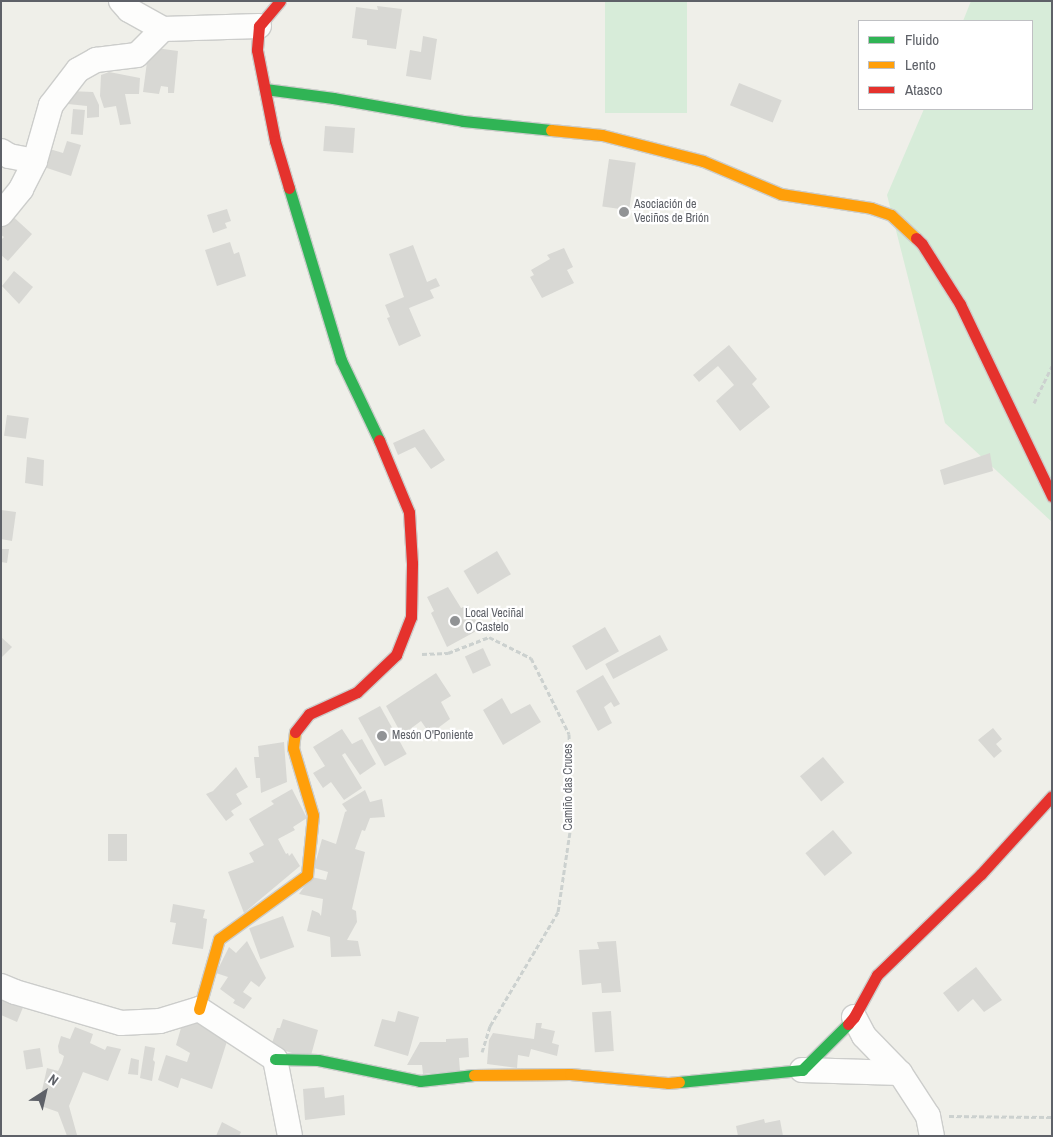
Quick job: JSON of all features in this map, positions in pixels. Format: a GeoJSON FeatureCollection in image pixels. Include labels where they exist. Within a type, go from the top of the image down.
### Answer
{"type":"FeatureCollection","features":[{"type":"Feature","properties":{"kind":"street"},"geometry":{"type":"LineString","coordinates":[[121,1],[129,10],[163,29],[259,26]]}},
{"type":"Feature","properties":{"kind":"street"},"geometry":{"type":"LineString","coordinates":[[199,1009],[219,939],[307,875],[313,815],[293,748],[296,729],[309,714],[357,692],[396,655],[411,617],[412,563],[409,512],[391,466],[341,360],[275,140],[257,50],[259,26],[280,1]]}},
{"type":"Feature","properties":{"kind":"street"},"geometry":{"type":"LineString","coordinates":[[1,214],[21,189],[35,161],[51,105],[78,70],[96,60],[136,55],[163,29]]}},
{"type":"Feature","properties":{"kind":"street"},"geometry":{"type":"LineString","coordinates":[[265,88],[463,121],[602,136],[703,161],[781,194],[871,208],[891,215],[922,244],[960,304],[1052,496]]}},
{"type":"Feature","properties":{"kind":"street"},"geometry":{"type":"LineString","coordinates":[[1,151],[9,156],[35,161]]}},
{"type":"Feature","properties":{"kind":"street"},"geometry":{"type":"LineString","coordinates":[[802,1070],[854,1017],[877,975],[981,874],[1047,799],[1052,796]]}},
{"type":"Feature","properties":{"kind":"street"},"geometry":{"type":"LineString","coordinates":[[1,986],[15,992],[121,1023],[160,1020],[199,1009],[275,1059],[318,1060],[420,1081],[474,1075],[570,1074],[668,1083],[802,1070],[900,1073]]}},
{"type":"Feature","properties":{"kind":"street"},"geometry":{"type":"LineString","coordinates":[[854,1017],[864,1036],[900,1073],[930,1126]]}},
{"type":"Feature","properties":{"kind":"street"},"geometry":{"type":"LineString","coordinates":[[275,1059],[290,1136]]}},
{"type":"Feature","properties":{"kind":"path"},"geometry":{"type":"LineString","coordinates":[[1021,431],[1052,366]]}},
{"type":"Feature","properties":{"kind":"path","name":"Camiño das Cruces"},"geometry":{"type":"LineString","coordinates":[[396,655],[448,653],[489,637],[531,658],[569,734],[571,824],[558,912],[490,1026],[474,1075]]}},
{"type":"Feature","properties":{"kind":"path"},"geometry":{"type":"LineString","coordinates":[[930,1126],[1052,1117]]}},
{"type":"Feature","properties":{"kind":"green space"},"geometry":{"type":"Polygon","coordinates":[[[605,1],[687,1],[687,113],[605,113],[605,1]]]}},
{"type":"Feature","properties":{"kind":"green space"},"geometry":{"type":"Polygon","coordinates":[[[971,1],[1052,1],[1052,522],[945,423],[887,195],[924,110],[1033,110],[1033,20],[963,20],[971,1]]]}},
{"type":"Feature","properties":{"kind":"building"},"geometry":{"type":"Polygon","coordinates":[[[377,6],[402,9],[396,49],[367,45],[367,40],[352,38],[356,7],[378,10],[377,6]]]}},
{"type":"Feature","properties":{"kind":"building"},"geometry":{"type":"Polygon","coordinates":[[[423,36],[437,39],[431,80],[406,76],[410,50],[421,52],[423,36]]]}},
{"type":"Feature","properties":{"kind":"building"},"geometry":{"type":"Polygon","coordinates":[[[156,48],[178,51],[174,93],[168,93],[168,87],[161,86],[159,94],[143,92],[147,62],[156,48]]]}},
{"type":"Feature","properties":{"kind":"building"},"geometry":{"type":"Polygon","coordinates":[[[109,72],[140,78],[139,94],[125,94],[131,124],[120,125],[116,106],[104,108],[100,96],[101,75],[109,72]]]}},
{"type":"Feature","properties":{"kind":"building"},"geometry":{"type":"Polygon","coordinates":[[[739,83],[782,100],[773,122],[730,105],[739,83]]]}},
{"type":"Feature","properties":{"kind":"building"},"geometry":{"type":"Polygon","coordinates":[[[69,91],[93,92],[99,105],[99,117],[87,118],[87,106],[68,104],[69,91]]]}},
{"type":"Feature","properties":{"kind":"building"},"geometry":{"type":"Polygon","coordinates":[[[73,109],[85,110],[83,135],[71,134],[73,109]]]}},
{"type":"Feature","properties":{"kind":"building"},"geometry":{"type":"Polygon","coordinates":[[[325,126],[355,128],[353,153],[323,151],[325,126]]]}},
{"type":"Feature","properties":{"kind":"building"},"geometry":{"type":"Polygon","coordinates":[[[67,141],[81,145],[71,176],[38,165],[43,147],[63,153],[67,141]]]}},
{"type":"Feature","properties":{"kind":"building"},"geometry":{"type":"Polygon","coordinates":[[[609,159],[636,163],[629,210],[602,207],[609,159]]]}},
{"type":"Feature","properties":{"kind":"building"},"geometry":{"type":"Polygon","coordinates":[[[227,209],[231,221],[225,223],[227,228],[213,233],[207,215],[227,209]]]}},
{"type":"Feature","properties":{"kind":"building"},"geometry":{"type":"Polygon","coordinates":[[[8,212],[32,234],[8,261],[1,255],[1,240],[4,237],[1,235],[1,220],[8,212]]]}},
{"type":"Feature","properties":{"kind":"building"},"geometry":{"type":"Polygon","coordinates":[[[230,242],[234,254],[239,252],[246,276],[217,286],[205,250],[230,242]]]}},
{"type":"Feature","properties":{"kind":"building"},"geometry":{"type":"Polygon","coordinates":[[[413,245],[427,282],[436,278],[440,286],[430,290],[434,298],[409,308],[421,336],[399,346],[387,318],[390,317],[385,305],[404,297],[389,254],[413,245]]]}},
{"type":"Feature","properties":{"kind":"building"},"geometry":{"type":"Polygon","coordinates":[[[564,248],[573,267],[567,270],[574,283],[542,298],[530,277],[534,275],[531,270],[550,259],[547,255],[564,248]]]}},
{"type":"Feature","properties":{"kind":"building"},"geometry":{"type":"Polygon","coordinates":[[[14,271],[33,287],[19,304],[2,286],[14,271]]]}},
{"type":"Feature","properties":{"kind":"building"},"geometry":{"type":"Polygon","coordinates":[[[729,345],[757,379],[752,384],[770,407],[740,431],[716,401],[734,385],[718,366],[699,382],[693,375],[729,345]]]}},
{"type":"Feature","properties":{"kind":"building"},"geometry":{"type":"Polygon","coordinates":[[[7,415],[29,418],[26,439],[4,436],[7,415]]]}},
{"type":"Feature","properties":{"kind":"building"},"geometry":{"type":"Polygon","coordinates":[[[424,429],[445,460],[431,469],[415,447],[398,455],[393,443],[424,429]]]}},
{"type":"Feature","properties":{"kind":"building"},"geometry":{"type":"Polygon","coordinates":[[[990,453],[993,471],[944,485],[940,470],[990,453]]]}},
{"type":"Feature","properties":{"kind":"building"},"geometry":{"type":"Polygon","coordinates":[[[27,457],[44,460],[43,486],[25,483],[27,457]]]}},
{"type":"Feature","properties":{"kind":"building"},"geometry":{"type":"Polygon","coordinates":[[[1,510],[16,512],[12,541],[1,539],[1,510]]]}},
{"type":"Feature","properties":{"kind":"building"},"geometry":{"type":"Polygon","coordinates":[[[1,549],[9,549],[7,563],[1,562],[1,549]]]}},
{"type":"Feature","properties":{"kind":"building"},"geometry":{"type":"Polygon","coordinates":[[[497,551],[511,574],[477,594],[464,571],[497,551]]]}},
{"type":"Feature","properties":{"kind":"building","name":"Local Veciñal O Castelo"},"geometry":{"type":"Polygon","coordinates":[[[448,587],[461,608],[468,605],[480,629],[447,647],[431,613],[434,611],[427,597],[448,587]]]}},
{"type":"Feature","properties":{"kind":"building"},"geometry":{"type":"Polygon","coordinates":[[[605,627],[619,651],[586,670],[572,646],[605,627]]]}},
{"type":"Feature","properties":{"kind":"building"},"geometry":{"type":"Polygon","coordinates":[[[660,635],[668,650],[613,679],[605,664],[660,635]]]}},
{"type":"Feature","properties":{"kind":"building"},"geometry":{"type":"Polygon","coordinates":[[[1,637],[12,647],[1,658],[1,637]]]}},
{"type":"Feature","properties":{"kind":"building"},"geometry":{"type":"Polygon","coordinates":[[[483,648],[491,665],[473,674],[465,656],[483,648]]]}},
{"type":"Feature","properties":{"kind":"building"},"geometry":{"type":"Polygon","coordinates":[[[436,673],[451,696],[441,702],[450,719],[430,734],[421,721],[402,735],[386,706],[436,673]]]}},
{"type":"Feature","properties":{"kind":"building"},"geometry":{"type":"Polygon","coordinates":[[[603,675],[620,704],[614,707],[611,702],[604,707],[612,723],[598,731],[576,691],[603,675]]]}},
{"type":"Feature","properties":{"kind":"building"},"geometry":{"type":"Polygon","coordinates":[[[502,698],[511,714],[530,704],[541,722],[503,745],[483,710],[502,698]]]}},
{"type":"Feature","properties":{"kind":"building","name":"Mesón O'Poniente"},"geometry":{"type":"Polygon","coordinates":[[[380,706],[407,754],[385,766],[358,718],[380,706]]]}},
{"type":"Feature","properties":{"kind":"building"},"geometry":{"type":"Polygon","coordinates":[[[993,728],[1002,739],[996,744],[1002,751],[994,758],[978,740],[993,728]]]}},
{"type":"Feature","properties":{"kind":"building"},"geometry":{"type":"Polygon","coordinates":[[[342,729],[352,744],[362,739],[376,764],[360,775],[345,753],[342,755],[362,788],[344,800],[331,782],[323,788],[313,773],[325,766],[313,747],[342,729]]]}},
{"type":"Feature","properties":{"kind":"building"},"geometry":{"type":"Polygon","coordinates":[[[284,742],[287,782],[261,793],[260,778],[256,778],[254,757],[259,757],[258,746],[284,742]]]}},
{"type":"Feature","properties":{"kind":"building"},"geometry":{"type":"Polygon","coordinates":[[[823,757],[844,782],[821,802],[800,776],[823,757]]]}},
{"type":"Feature","properties":{"kind":"building"},"geometry":{"type":"Polygon","coordinates":[[[236,767],[248,787],[236,794],[242,804],[231,811],[234,815],[226,821],[206,794],[213,791],[236,767]]]}},
{"type":"Feature","properties":{"kind":"building"},"geometry":{"type":"Polygon","coordinates":[[[292,789],[307,818],[293,827],[295,830],[278,839],[286,854],[288,853],[289,856],[292,853],[300,866],[244,913],[228,872],[254,862],[249,853],[264,845],[249,819],[274,804],[271,801],[292,789]]]}},
{"type":"Feature","properties":{"kind":"building"},"geometry":{"type":"Polygon","coordinates":[[[365,790],[370,802],[382,799],[385,817],[370,818],[365,831],[362,830],[355,849],[365,852],[352,909],[356,911],[357,922],[347,940],[358,941],[361,956],[331,957],[330,937],[307,931],[312,910],[321,916],[323,899],[299,894],[311,877],[326,880],[328,872],[314,868],[322,839],[336,844],[345,812],[347,811],[342,804],[365,790]]]}},
{"type":"Feature","properties":{"kind":"building"},"geometry":{"type":"Polygon","coordinates":[[[833,830],[852,853],[825,876],[805,853],[833,830]]]}},
{"type":"Feature","properties":{"kind":"building"},"geometry":{"type":"Polygon","coordinates":[[[108,834],[127,834],[127,861],[108,861],[108,834]]]}},
{"type":"Feature","properties":{"kind":"building"},"geometry":{"type":"Polygon","coordinates":[[[173,904],[205,910],[203,918],[207,919],[203,949],[172,944],[176,923],[170,922],[173,904]]]}},
{"type":"Feature","properties":{"kind":"building"},"geometry":{"type":"Polygon","coordinates":[[[283,916],[294,947],[260,959],[249,928],[283,916]]]}},
{"type":"Feature","properties":{"kind":"building"},"geometry":{"type":"Polygon","coordinates":[[[247,941],[266,978],[259,987],[251,981],[243,992],[252,998],[244,1009],[233,1003],[235,1000],[220,989],[228,977],[216,973],[229,947],[236,953],[247,941]]]}},
{"type":"Feature","properties":{"kind":"building"},"geometry":{"type":"Polygon","coordinates":[[[616,941],[621,992],[602,993],[601,983],[582,985],[579,950],[599,949],[597,942],[616,941]]]}},
{"type":"Feature","properties":{"kind":"building"},"geometry":{"type":"Polygon","coordinates":[[[976,967],[1002,1000],[984,1012],[973,999],[958,1012],[943,993],[976,967]]]}},
{"type":"Feature","properties":{"kind":"building"},"geometry":{"type":"Polygon","coordinates":[[[1,999],[24,1005],[17,1022],[1,1015],[1,999]]]}},
{"type":"Feature","properties":{"kind":"building"},"geometry":{"type":"Polygon","coordinates":[[[398,1011],[419,1017],[408,1056],[374,1046],[382,1019],[395,1022],[398,1011]]]}},
{"type":"Feature","properties":{"kind":"building"},"geometry":{"type":"Polygon","coordinates":[[[611,1011],[614,1051],[595,1052],[592,1012],[611,1011]]]}},
{"type":"Feature","properties":{"kind":"building"},"geometry":{"type":"Polygon","coordinates":[[[283,1019],[318,1030],[310,1059],[271,1046],[277,1028],[280,1028],[283,1019]]]}},
{"type":"Feature","properties":{"kind":"building"},"geometry":{"type":"Polygon","coordinates":[[[187,1021],[217,1029],[229,1035],[212,1089],[181,1078],[178,1088],[158,1080],[166,1055],[187,1062],[190,1053],[176,1045],[181,1028],[187,1021]]]}},
{"type":"Feature","properties":{"kind":"building"},"geometry":{"type":"Polygon","coordinates":[[[536,1023],[542,1023],[541,1028],[555,1031],[552,1043],[559,1045],[557,1056],[531,1049],[529,1057],[518,1055],[517,1068],[487,1064],[489,1040],[493,1033],[534,1039],[536,1023]]]}},
{"type":"Feature","properties":{"kind":"building"},"geometry":{"type":"Polygon","coordinates":[[[75,1027],[93,1034],[90,1043],[105,1050],[107,1046],[121,1049],[108,1081],[83,1072],[69,1106],[77,1135],[67,1136],[58,1112],[41,1106],[44,1097],[41,1095],[47,1068],[58,1071],[62,1063],[64,1056],[59,1053],[58,1046],[61,1036],[70,1039],[75,1027]]]}},
{"type":"Feature","properties":{"kind":"building"},"geometry":{"type":"Polygon","coordinates":[[[468,1038],[469,1057],[459,1058],[460,1071],[423,1074],[422,1065],[407,1065],[420,1042],[446,1042],[446,1039],[468,1038]]]}},
{"type":"Feature","properties":{"kind":"building"},"geometry":{"type":"Polygon","coordinates":[[[145,1046],[155,1048],[152,1081],[140,1078],[145,1046]]]}},
{"type":"Feature","properties":{"kind":"building"},"geometry":{"type":"Polygon","coordinates":[[[40,1048],[43,1067],[26,1069],[23,1051],[40,1048]]]}},
{"type":"Feature","properties":{"kind":"building"},"geometry":{"type":"Polygon","coordinates":[[[131,1058],[139,1060],[138,1075],[128,1074],[131,1058]]]}},
{"type":"Feature","properties":{"kind":"building"},"geometry":{"type":"Polygon","coordinates":[[[324,1087],[325,1098],[344,1095],[345,1115],[305,1120],[303,1089],[324,1087]]]}},
{"type":"Feature","properties":{"kind":"building"},"geometry":{"type":"Polygon","coordinates":[[[764,1119],[765,1123],[780,1120],[783,1136],[738,1136],[736,1126],[764,1119]]]}},
{"type":"Feature","properties":{"kind":"building"},"geometry":{"type":"Polygon","coordinates":[[[222,1122],[241,1132],[239,1136],[216,1136],[222,1122]]]}},
{"type":"Feature","properties":{"kind":"traffic: fast"},"geometry":{"type":"LineString","coordinates":[[265,89],[333,98],[463,121],[551,130]]}},
{"type":"Feature","properties":{"kind":"traffic: fast"},"geometry":{"type":"LineString","coordinates":[[289,188],[341,360],[379,440]]}},
{"type":"Feature","properties":{"kind":"traffic: fast"},"geometry":{"type":"LineString","coordinates":[[679,1082],[802,1070],[848,1024]]}},
{"type":"Feature","properties":{"kind":"traffic: fast"},"geometry":{"type":"LineString","coordinates":[[275,1059],[318,1060],[420,1081],[474,1075]]}},
{"type":"Feature","properties":{"kind":"traffic: slow"},"geometry":{"type":"LineString","coordinates":[[551,130],[602,135],[703,161],[781,194],[871,208],[891,215],[916,238]]}},
{"type":"Feature","properties":{"kind":"traffic: slow"},"geometry":{"type":"LineString","coordinates":[[199,1009],[219,939],[307,875],[313,815],[293,748],[295,732]]}},
{"type":"Feature","properties":{"kind":"traffic: slow"},"geometry":{"type":"LineString","coordinates":[[474,1075],[570,1074],[668,1083],[679,1082]]}},
{"type":"Feature","properties":{"kind":"traffic: jam"},"geometry":{"type":"LineString","coordinates":[[280,1],[259,26],[257,50],[275,141],[289,188]]}},
{"type":"Feature","properties":{"kind":"traffic: jam"},"geometry":{"type":"LineString","coordinates":[[916,238],[922,244],[960,304],[1052,496]]}},
{"type":"Feature","properties":{"kind":"traffic: jam"},"geometry":{"type":"LineString","coordinates":[[295,732],[309,714],[357,692],[396,655],[411,617],[412,563],[409,512],[379,440]]}},
{"type":"Feature","properties":{"kind":"traffic: jam"},"geometry":{"type":"LineString","coordinates":[[848,1024],[854,1017],[877,975],[981,874],[1052,796]]}},
{"type":"Feature","properties":{"kind":"place","name":"Asociación de Veciños de Brión"},"geometry":{"type":"Point","coordinates":[624,212]}},
{"type":"Feature","properties":{"kind":"place","name":"Local Veciñal O Castelo"},"geometry":{"type":"Point","coordinates":[455,621]}},
{"type":"Feature","properties":{"kind":"place","name":"Mesón O'Poniente"},"geometry":{"type":"Point","coordinates":[382,736]}}]}
